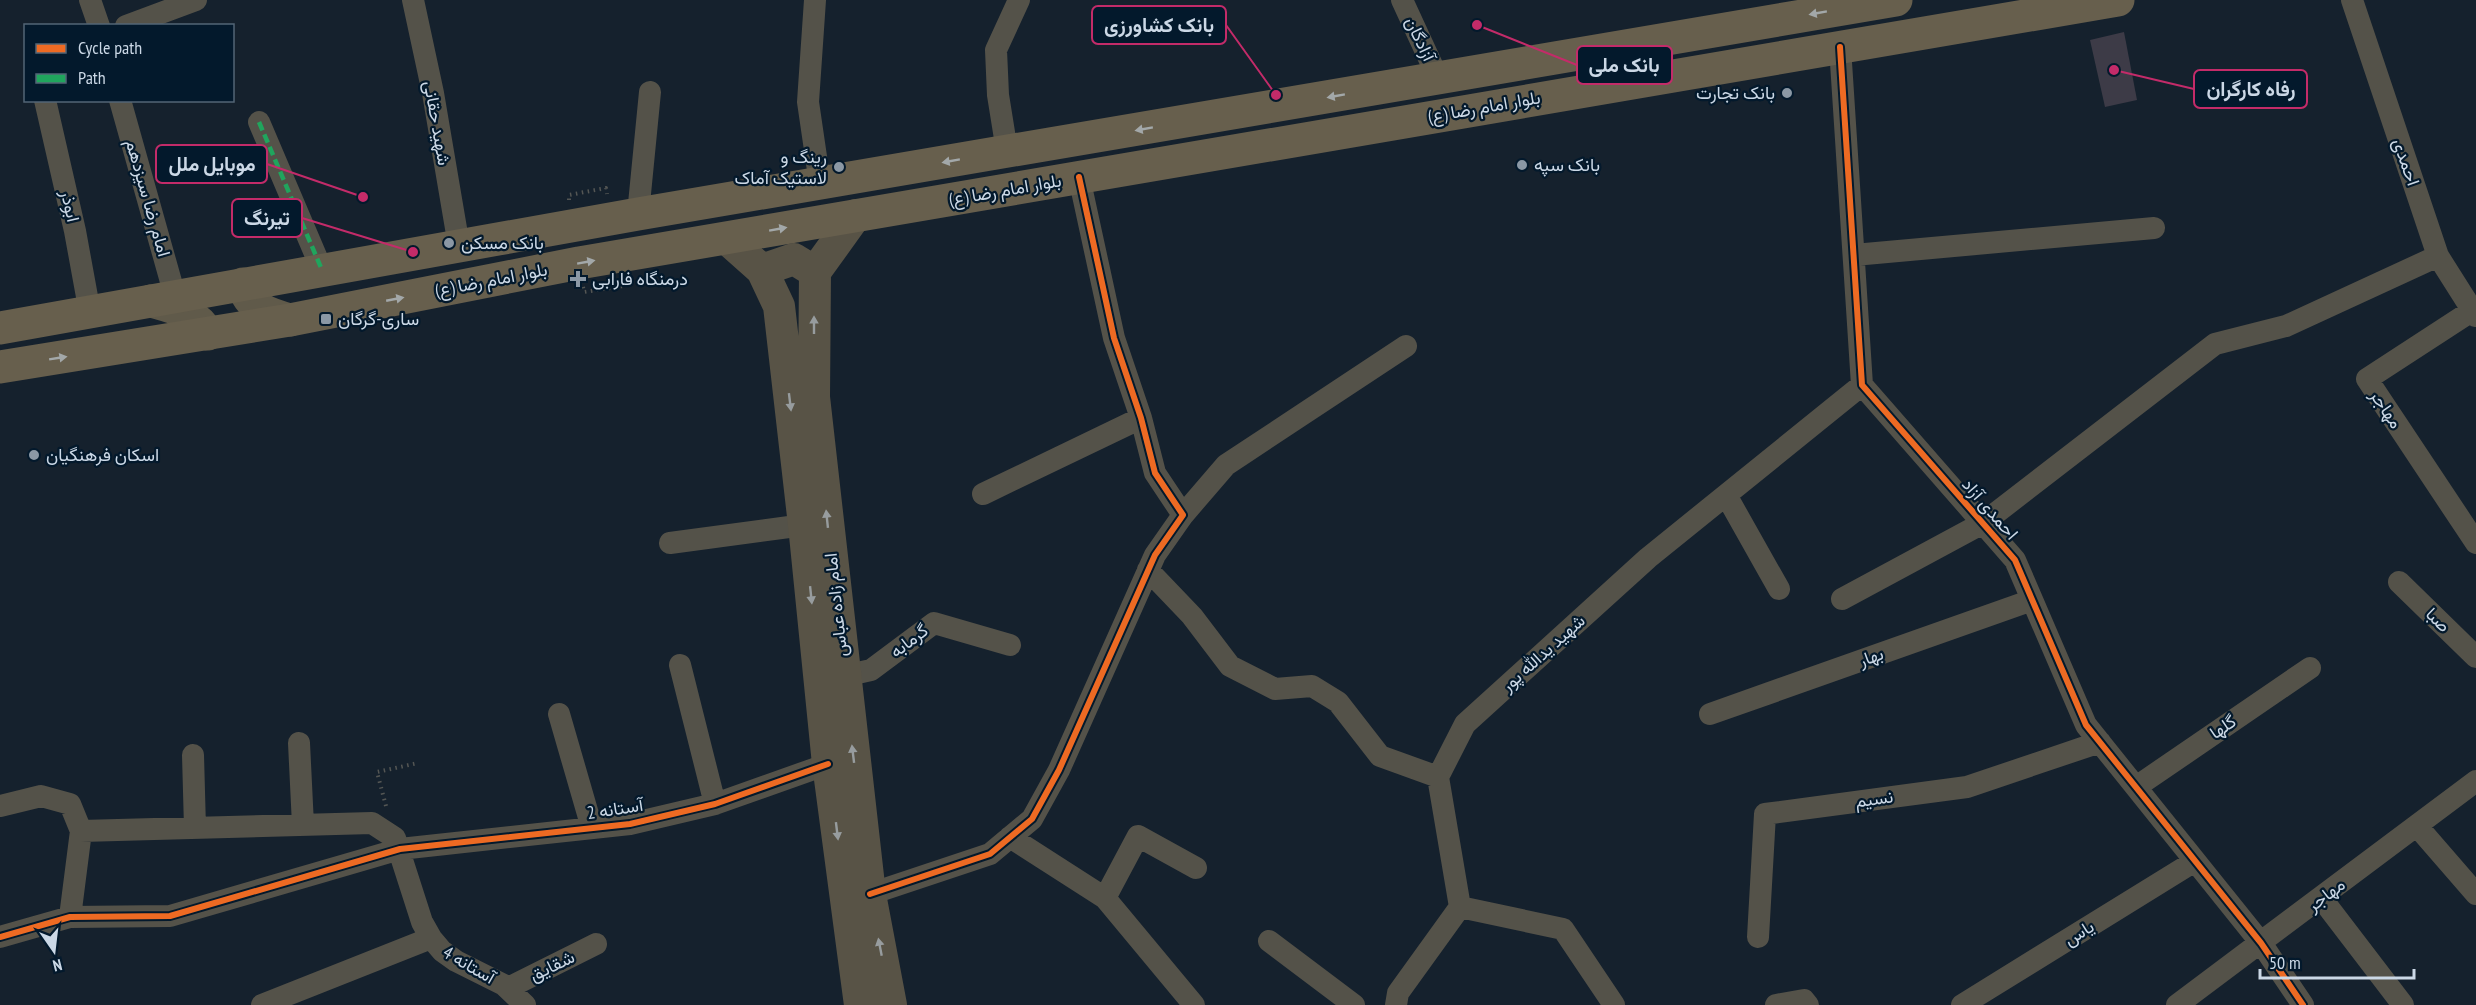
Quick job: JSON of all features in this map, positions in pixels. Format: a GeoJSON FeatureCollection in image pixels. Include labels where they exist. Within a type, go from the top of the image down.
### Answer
{"type":"FeatureCollection","features":[{"type":"Feature","properties":{"kind":"highway","name":"بلوار امام رضا (ع)"},"geometry":{"type":"LineString","coordinates":[[0,328],[638,214],[1896,0]]}},
{"type":"Feature","properties":{"kind":"highway","name":"بلوار امام رضا (ع)"},"geometry":{"type":"LineString","coordinates":[[0,367],[290,320],[568,265],[726,237],[2118,0]]}},
{"type":"Feature","properties":{"kind":"main road"},"geometry":{"type":"LineString","coordinates":[[1497,68],[1494,88],[1501,104]]}},
{"type":"Feature","properties":{"kind":"main road"},"geometry":{"type":"LineString","coordinates":[[1386,88],[1424,96],[1444,114]]}},
{"type":"Feature","properties":{"kind":"main road"},"geometry":{"type":"LineString","coordinates":[[243,284],[249,301],[270,314],[290,320]]}},
{"type":"Feature","properties":{"kind":"main road"},"geometry":{"type":"LineString","coordinates":[[163,298],[198,320],[208,334]]}},
{"type":"Feature","properties":{"kind":"street"},"geometry":{"type":"LineString","coordinates":[[90,0],[98,24]]}},
{"type":"Feature","properties":{"kind":"street"},"geometry":{"type":"LineString","coordinates":[[131,24],[196,0]]}},
{"type":"Feature","properties":{"kind":"street","name":"شهید حقانی"},"geometry":{"type":"LineString","coordinates":[[413,0],[433,93],[459,246]]}},
{"type":"Feature","properties":{"kind":"street"},"geometry":{"type":"LineString","coordinates":[[815,0],[808,102],[820,184]]}},
{"type":"Feature","properties":{"kind":"street"},"geometry":{"type":"LineString","coordinates":[[1007,151],[998,95],[996,50],[1019,0]]}},
{"type":"Feature","properties":{"kind":"street","name":"آزادگان"},"geometry":{"type":"LineString","coordinates":[[1402,0],[1438,78]]}},
{"type":"Feature","properties":{"kind":"street","name":"احمدی"},"geometry":{"type":"LineString","coordinates":[[2352,0],[2438,256],[2474,312]]}},
{"type":"Feature","properties":{"kind":"street"},"geometry":{"type":"LineString","coordinates":[[1840,47],[1862,385]]}},
{"type":"Feature","properties":{"kind":"street"},"geometry":{"type":"LineString","coordinates":[[638,214],[650,92]]}},
{"type":"Feature","properties":{"kind":"street","name":"ابوذر"},"geometry":{"type":"LineString","coordinates":[[45,102],[75,231],[90,313]]}},
{"type":"Feature","properties":{"kind":"street","name":"امام رضا سیزدهم"},"geometry":{"type":"LineString","coordinates":[[120,102],[163,298]]}},
{"type":"Feature","properties":{"kind":"street"},"geometry":{"type":"LineString","coordinates":[[259,122],[322,270]]}},
{"type":"Feature","properties":{"kind":"street"},"geometry":{"type":"LineString","coordinates":[[1079,177],[1114,338],[1141,418],[1155,473],[1183,515]]}},
{"type":"Feature","properties":{"kind":"street"},"geometry":{"type":"LineString","coordinates":[[762,270],[794,259],[815,272],[856,215]]}},
{"type":"Feature","properties":{"kind":"street"},"geometry":{"type":"LineString","coordinates":[[1854,255],[2154,228]]}},
{"type":"Feature","properties":{"kind":"street","name":"امام زاده عباس"},"geometry":{"type":"LineString","coordinates":[[726,237],[762,270],[779,306],[828,764],[860,1005]]}},
{"type":"Feature","properties":{"kind":"street"},"geometry":{"type":"LineString","coordinates":[[1842,599],[1983,523],[2214,344],[2286,326],[2438,256]]}},
{"type":"Feature","properties":{"kind":"street","name":"امام زاده عباس"},"geometry":{"type":"LineString","coordinates":[[815,272],[814,397],[870,894],[891,1005]]}},
{"type":"Feature","properties":{"kind":"street","name":"مهاجر"},"geometry":{"type":"LineString","coordinates":[[2474,312],[2367,379],[2476,543]]}},
{"type":"Feature","properties":{"kind":"street"},"geometry":{"type":"LineString","coordinates":[[870,894],[990,854],[1032,819],[1059,770],[1155,555],[1183,515],[1226,465],[1406,346]]}},
{"type":"Feature","properties":{"kind":"street","name":"شهید یدالله پور"},"geometry":{"type":"LineString","coordinates":[[1438,777],[1465,724],[1648,558],[1862,385]]}},
{"type":"Feature","properties":{"kind":"street","name":"احمدی آزاد"},"geometry":{"type":"LineString","coordinates":[[1862,385],[2015,560],[2086,725],[2261,943],[2303,1005]]}},
{"type":"Feature","properties":{"kind":"street"},"geometry":{"type":"LineString","coordinates":[[983,494],[1141,418]]}},
{"type":"Feature","properties":{"kind":"street"},"geometry":{"type":"LineString","coordinates":[[1726,495],[1779,589]]}},
{"type":"Feature","properties":{"kind":"street"},"geometry":{"type":"LineString","coordinates":[[670,543],[804,525]]}},
{"type":"Feature","properties":{"kind":"street"},"geometry":{"type":"LineString","coordinates":[[1148,570],[1192,616],[1230,666],[1275,689],[1312,686],[1338,702],[1380,756],[1438,777],[1460,907],[1398,993],[1396,1005]]}},
{"type":"Feature","properties":{"kind":"street","name":"صبا"},"geometry":{"type":"LineString","coordinates":[[2399,582],[2476,657]]}},
{"type":"Feature","properties":{"kind":"street","name":"بهار"},"geometry":{"type":"LineString","coordinates":[[1710,714],[2032,600]]}},
{"type":"Feature","properties":{"kind":"street","name":"گرمابه"},"geometry":{"type":"LineString","coordinates":[[844,676],[872,669],[934,622],[1010,645]]}},
{"type":"Feature","properties":{"kind":"street"},"geometry":{"type":"LineString","coordinates":[[680,665],[715,804]]}},
{"type":"Feature","properties":{"kind":"street","name":"گلها"},"geometry":{"type":"LineString","coordinates":[[2136,787],[2310,668]]}},
{"type":"Feature","properties":{"kind":"street"},"geometry":{"type":"LineString","coordinates":[[559,714],[592,828]]}},
{"type":"Feature","properties":{"kind":"street","name":"نسیم"},"geometry":{"type":"LineString","coordinates":[[1758,937],[1765,814],[1966,787],[2100,742]]}},
{"type":"Feature","properties":{"kind":"street"},"geometry":{"type":"LineString","coordinates":[[299,743],[303,825]]}},
{"type":"Feature","properties":{"kind":"street"},"geometry":{"type":"LineString","coordinates":[[193,755],[195,828]]}},
{"type":"Feature","properties":{"kind":"street","name":"آستانه 2"},"geometry":{"type":"LineString","coordinates":[[0,937],[70,917],[170,916],[397,844],[630,824],[715,804],[828,764]]}},
{"type":"Feature","properties":{"kind":"street","name":"مهاجر"},"geometry":{"type":"LineString","coordinates":[[2177,1005],[2476,781]]}},
{"type":"Feature","properties":{"kind":"street"},"geometry":{"type":"LineString","coordinates":[[0,806],[41,796],[70,804],[81,831],[70,917]]}},
{"type":"Feature","properties":{"kind":"street"},"geometry":{"type":"LineString","coordinates":[[81,831],[372,823],[397,844]]}},
{"type":"Feature","properties":{"kind":"street"},"geometry":{"type":"LineString","coordinates":[[2417,826],[2476,894]]}},
{"type":"Feature","properties":{"kind":"street"},"geometry":{"type":"LineString","coordinates":[[1105,898],[1138,836],[1196,868]]}},
{"type":"Feature","properties":{"kind":"street"},"geometry":{"type":"LineString","coordinates":[[1010,837],[1105,898],[1194,1005]]}},
{"type":"Feature","properties":{"kind":"street","name":"آستانه 4"},"geometry":{"type":"LineString","coordinates":[[397,844],[422,922],[431,938],[442,951],[456,961],[508,988],[525,1005]]}},
{"type":"Feature","properties":{"kind":"street","name":"یاس"},"geometry":{"type":"LineString","coordinates":[[1962,1005],[2195,861]]}},
{"type":"Feature","properties":{"kind":"street"},"geometry":{"type":"LineString","coordinates":[[2322,898],[2403,1005]]}},
{"type":"Feature","properties":{"kind":"street"},"geometry":{"type":"LineString","coordinates":[[1460,907],[1563,929],[1614,1005]]}},
{"type":"Feature","properties":{"kind":"street"},"geometry":{"type":"LineString","coordinates":[[262,1005],[431,938]]}},
{"type":"Feature","properties":{"kind":"street"},"geometry":{"type":"LineString","coordinates":[[1269,942],[1354,1005]]}},
{"type":"Feature","properties":{"kind":"street","name":"شقایق"},"geometry":{"type":"LineString","coordinates":[[508,988],[596,944]]}},
{"type":"Feature","properties":{"kind":"street"},"geometry":{"type":"LineString","coordinates":[[1776,1005],[1804,1000],[1808,1005]]}},
{"type":"Feature","properties":{"kind":"path"},"geometry":{"type":"LineString","coordinates":[[397,844],[376,772],[418,763]]}},
{"type":"Feature","properties":{"kind":"building"},"geometry":{"type":"Polygon","coordinates":[[[2124,32],[2137,100],[2105,107],[2090,40],[2124,32]]]}},
{"type":"Feature","properties":{"kind":"marked path"},"geometry":{"type":"LineString","coordinates":[[259,122],[322,270]]}},
{"type":"Feature","properties":{"kind":"cycle path"},"geometry":{"type":"LineString","coordinates":[[1840,47],[1862,385],[2015,560],[2086,725],[2261,943],[2303,1005]]}},
{"type":"Feature","properties":{"kind":"cycle path"},"geometry":{"type":"LineString","coordinates":[[870,894],[990,854],[1032,819],[1059,770],[1155,555],[1183,515],[1155,473],[1141,418],[1114,338],[1079,177]]}},
{"type":"Feature","properties":{"kind":"cycle path"},"geometry":{"type":"LineString","coordinates":[[0,937],[70,917],[170,916],[400,849],[630,824],[715,804],[828,764]]}},
{"type":"Feature","properties":{"kind":"place","name":"بانک ملی"},"geometry":{"type":"Point","coordinates":[1477,25]}},
{"type":"Feature","properties":{"kind":"place","name":"رفاه کارگران"},"geometry":{"type":"Point","coordinates":[2114,70]}},
{"type":"Feature","properties":{"kind":"place","name":"بانک تجارت"},"geometry":{"type":"Point","coordinates":[1787,93]}},
{"type":"Feature","properties":{"kind":"place","name":"بانک کشاورزی"},"geometry":{"type":"Point","coordinates":[1276,95]}},
{"type":"Feature","properties":{"kind":"place","name":"بانک سپه"},"geometry":{"type":"Point","coordinates":[1522,165]}},
{"type":"Feature","properties":{"kind":"place","name":"رینگ و لاستیک آماک"},"geometry":{"type":"Point","coordinates":[839,167]}},
{"type":"Feature","properties":{"kind":"place","name":"موبایل ملل"},"geometry":{"type":"Point","coordinates":[363,197]}},
{"type":"Feature","properties":{"kind":"place","name":"بانک مسکن"},"geometry":{"type":"Point","coordinates":[449,243]}},
{"type":"Feature","properties":{"kind":"place","name":"تیرنگ"},"geometry":{"type":"Point","coordinates":[413,252]}},
{"type":"Feature","properties":{"kind":"place","name":"درمنگاه فارابی"},"geometry":{"type":"Point","coordinates":[578,279]}},
{"type":"Feature","properties":{"kind":"place","name":"ساری-گرگان"},"geometry":{"type":"Point","coordinates":[326,319]}},
{"type":"Feature","properties":{"kind":"place","name":"اسکان فرهنگیان"},"geometry":{"type":"Point","coordinates":[34,455]}}]}
